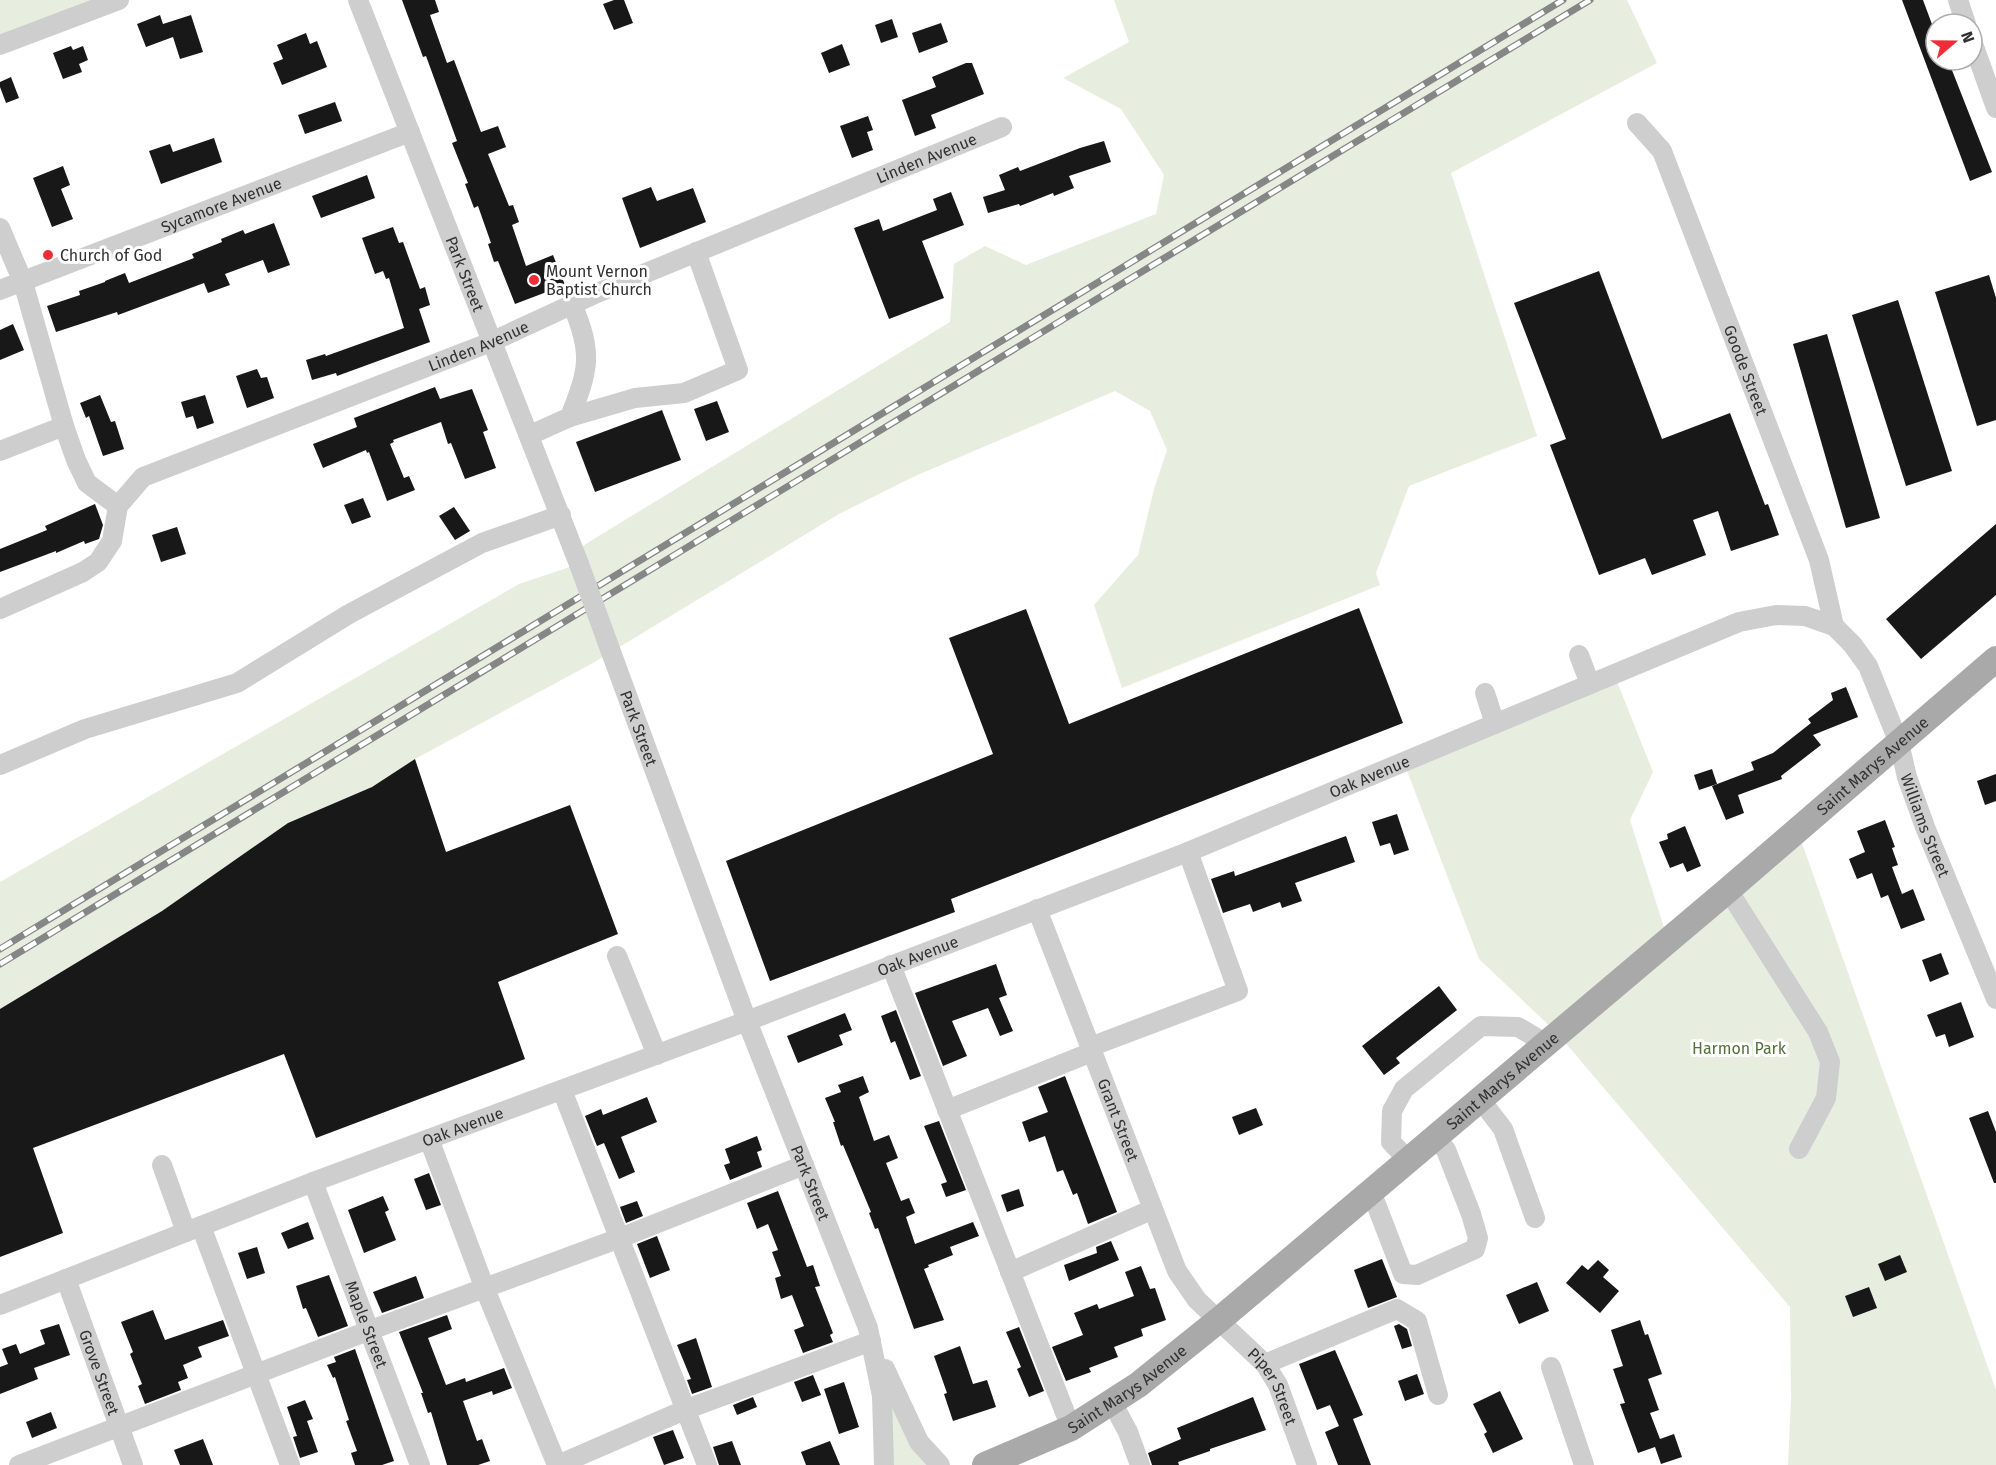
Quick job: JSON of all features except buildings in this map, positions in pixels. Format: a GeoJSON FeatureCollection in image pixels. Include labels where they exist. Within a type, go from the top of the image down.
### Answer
{"type":"FeatureCollection","features":[{"type":"Feature","properties":{"kind":"main road","name":"Saint Marys Avenue"},"geometry":{"type":"LineString","coordinates":[[985,1465],[1071,1428],[1138,1385],[1220,1320],[1728,890],[1996,659]]}},
{"type":"Feature","properties":{"kind":"street"},"geometry":{"type":"LineString","coordinates":[[0,45],[119,0]]}},
{"type":"Feature","properties":{"kind":"street","name":"Park Street"},"geometry":{"type":"LineString","coordinates":[[357,0],[561,515],[747,1022],[869,1334],[882,1396],[884,1465]]}},
{"type":"Feature","properties":{"kind":"street"},"geometry":{"type":"LineString","coordinates":[[1983,72],[1996,108]]}},
{"type":"Feature","properties":{"kind":"street","name":"Goode Street"},"geometry":{"type":"LineString","coordinates":[[1637,123],[1662,151],[1820,560],[1834,626]]}},
{"type":"Feature","properties":{"kind":"street","name":"Linden Avenue"},"geometry":{"type":"LineString","coordinates":[[118,506],[143,477],[491,342],[572,304],[1002,127]]}},
{"type":"Feature","properties":{"kind":"street","name":"Sycamore Avenue"},"geometry":{"type":"LineString","coordinates":[[0,290],[410,132]]}},
{"type":"Feature","properties":{"kind":"street"},"geometry":{"type":"LineString","coordinates":[[0,228],[23,282],[64,426],[87,483],[118,506],[112,541],[98,562],[83,572],[0,609]]}},
{"type":"Feature","properties":{"kind":"street"},"geometry":{"type":"LineString","coordinates":[[530,435],[570,417],[635,398],[684,393],[738,370],[696,252]]}},
{"type":"Feature","properties":{"kind":"street"},"geometry":{"type":"LineString","coordinates":[[570,417],[581,389],[588,355],[582,328],[572,304]]}},
{"type":"Feature","properties":{"kind":"street"},"geometry":{"type":"LineString","coordinates":[[0,451],[64,426]]}},
{"type":"Feature","properties":{"kind":"street"},"geometry":{"type":"LineString","coordinates":[[0,765],[85,729],[237,683],[349,614],[482,543],[561,515]]}},
{"type":"Feature","properties":{"kind":"street","name":"Oak Avenue"},"geometry":{"type":"LineString","coordinates":[[0,1305],[313,1182],[747,1022],[1188,852],[1739,622],[1776,615],[1805,616],[1834,626]]}},
{"type":"Feature","properties":{"kind":"street","name":"Williams Street"},"geometry":{"type":"LineString","coordinates":[[1834,626],[1852,644],[1868,666],[1899,743],[1907,777],[1922,817],[1996,999]]}},
{"type":"Feature","properties":{"kind":"street"},"geometry":{"type":"LineString","coordinates":[[1579,655],[1590,684]]}},
{"type":"Feature","properties":{"kind":"street"},"geometry":{"type":"LineString","coordinates":[[1485,693],[1495,724]]}},
{"type":"Feature","properties":{"kind":"street"},"geometry":{"type":"LineString","coordinates":[[947,1110],[1238,991],[1188,852]]}},
{"type":"Feature","properties":{"kind":"street"},"geometry":{"type":"LineString","coordinates":[[1728,890],[1818,1032],[1830,1062],[1826,1098],[1799,1149]]}},
{"type":"Feature","properties":{"kind":"street","name":"Grant Street"},"geometry":{"type":"LineString","coordinates":[[1037,909],[1176,1271],[1197,1300],[1220,1320]]}},
{"type":"Feature","properties":{"kind":"street"},"geometry":{"type":"LineString","coordinates":[[617,956],[657,1055]]}},
{"type":"Feature","properties":{"kind":"street"},"geometry":{"type":"LineString","coordinates":[[891,966],[1071,1428]]}},
{"type":"Feature","properties":{"kind":"street"},"geometry":{"type":"LineString","coordinates":[[1407,1160],[1390,1142],[1392,1111],[1404,1089],[1481,1026],[1518,1027],[1545,1043]]}},
{"type":"Feature","properties":{"kind":"street"},"geometry":{"type":"LineString","coordinates":[[562,1090],[707,1465]]}},
{"type":"Feature","properties":{"kind":"street"},"geometry":{"type":"LineString","coordinates":[[1480,1099],[1503,1129],[1535,1218]]}},
{"type":"Feature","properties":{"kind":"street"},"geometry":{"type":"LineString","coordinates":[[1371,1191],[1403,1274],[1418,1275],[1475,1249],[1478,1238],[1472,1214],[1446,1150],[1435,1137]]}},
{"type":"Feature","properties":{"kind":"street"},"geometry":{"type":"LineString","coordinates":[[429,1139],[485,1289],[558,1465],[869,1334],[919,1442],[940,1465]]}},
{"type":"Feature","properties":{"kind":"street"},"geometry":{"type":"LineString","coordinates":[[162,1165],[193,1229],[256,1376],[290,1465]]}},
{"type":"Feature","properties":{"kind":"street"},"geometry":{"type":"LineString","coordinates":[[19,1465],[256,1376],[368,1331],[620,1238],[804,1165]]}},
{"type":"Feature","properties":{"kind":"street","name":"Maple Street"},"geometry":{"type":"LineString","coordinates":[[313,1182],[420,1465]]}},
{"type":"Feature","properties":{"kind":"street"},"geometry":{"type":"LineString","coordinates":[[1010,1272],[1151,1210]]}},
{"type":"Feature","properties":{"kind":"street","name":"Grove Street"},"geometry":{"type":"LineString","coordinates":[[66,1279],[133,1465]]}},
{"type":"Feature","properties":{"kind":"street"},"geometry":{"type":"LineString","coordinates":[[1265,1364],[1397,1309],[1418,1321],[1438,1395]]}},
{"type":"Feature","properties":{"kind":"street","name":"Piper Street"},"geometry":{"type":"LineString","coordinates":[[1220,1320],[1265,1364],[1278,1385],[1307,1465]]}},
{"type":"Feature","properties":{"kind":"street"},"geometry":{"type":"LineString","coordinates":[[1551,1367],[1584,1465]]}},
{"type":"Feature","properties":{"kind":"street"},"geometry":{"type":"LineString","coordinates":[[1112,1402],[1128,1432],[1140,1465]]}},
{"type":"Feature","properties":{"kind":"green space"},"geometry":{"type":"Polygon","coordinates":[[[0,0],[119,0],[0,45],[0,0]]]}},
{"type":"Feature","properties":{"kind":"green space"},"geometry":{"type":"Polygon","coordinates":[[[1114,0],[1627,0],[1657,63],[1451,173],[1537,436],[1409,486],[1376,573],[1380,585],[1122,688],[1094,605],[1138,555],[1154,489],[1167,450],[1150,411],[1115,391],[913,477],[839,514],[593,663],[415,759],[372,787],[288,823],[162,911],[0,1009],[0,882],[519,584],[579,564],[575,551],[950,322],[954,264],[985,246],[1026,265],[1156,214],[1164,175],[1121,109],[1063,78],[1129,42],[1114,0]]]}},
{"type":"Feature","properties":{"kind":"green space","name":"Harmon Park"},"geometry":{"type":"Polygon","coordinates":[[[1614,674],[1653,772],[1630,820],[1668,940],[1797,829],[1996,1390],[1996,1465],[1788,1465],[1791,1398],[1790,1307],[1557,1033],[1479,959],[1404,763],[1614,674]]]}},
{"type":"Feature","properties":{"kind":"green space"},"geometry":{"type":"Polygon","coordinates":[[[882,1396],[900,1404],[940,1465],[884,1465],[882,1396]]]}},
{"type":"Feature","properties":{"kind":"railway"},"geometry":{"type":"LineString","coordinates":[[0,949],[1563,0]]}},
{"type":"Feature","properties":{"kind":"railway"},"geometry":{"type":"LineString","coordinates":[[0,964],[1590,0]]}},
{"type":"Feature","properties":{"kind":"place","name":"Church of God"},"geometry":{"type":"Point","coordinates":[48,255]}},
{"type":"Feature","properties":{"kind":"place","name":"Mount Vernon Baptist Church"},"geometry":{"type":"Point","coordinates":[534,280]}}]}
